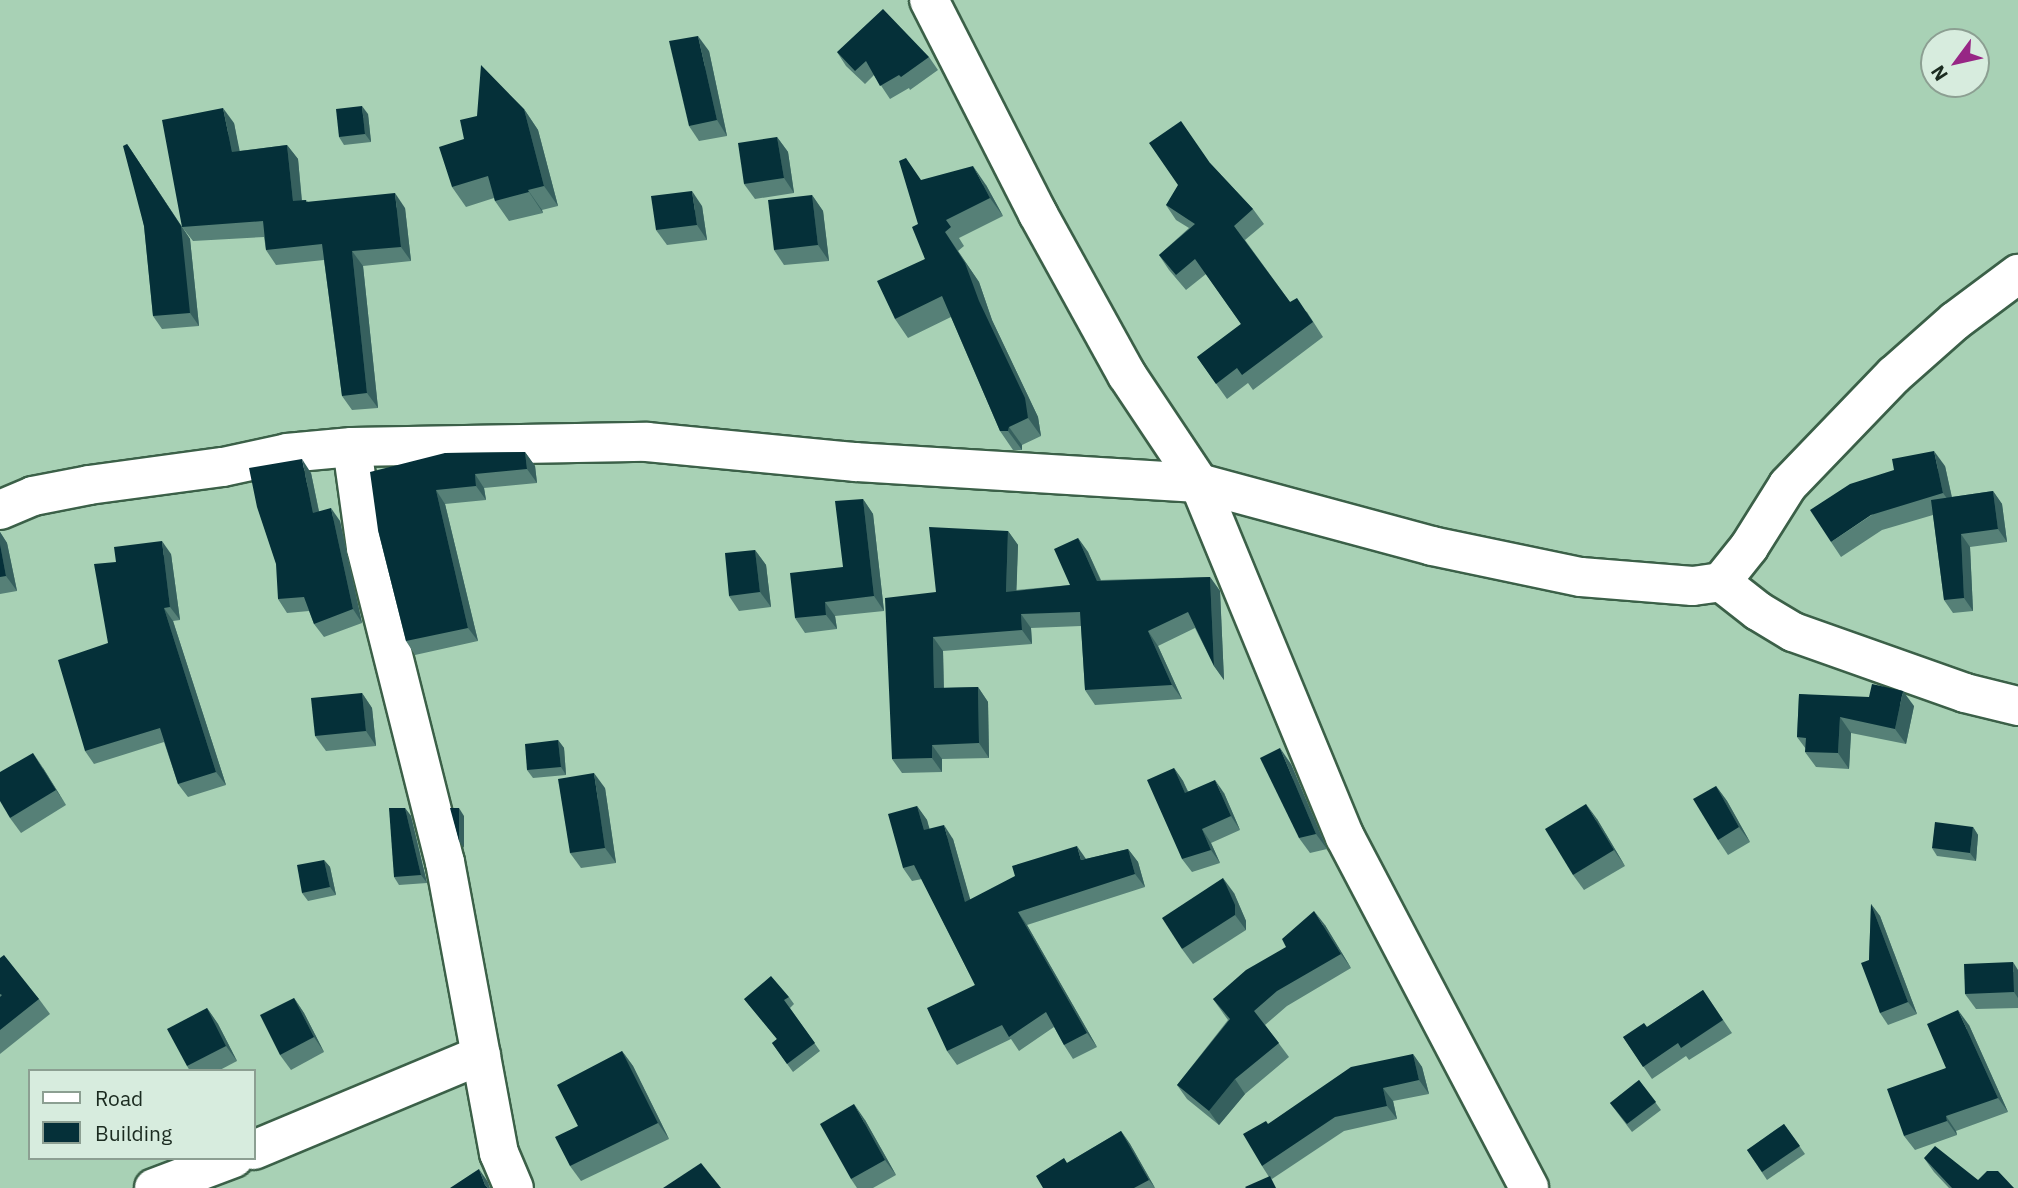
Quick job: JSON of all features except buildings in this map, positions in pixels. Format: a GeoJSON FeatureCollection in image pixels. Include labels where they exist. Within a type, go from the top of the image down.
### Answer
{"type":"FeatureCollection","features":[{"type":"Feature","properties":{"kind":"street"},"geometry":{"type":"LineString","coordinates":[[929,0],[1038,214],[1127,375],[1199,484],[1345,837],[1529,1188]]}},
{"type":"Feature","properties":{"kind":"street"},"geometry":{"type":"LineString","coordinates":[[0,510],[33,496],[89,485],[223,467],[287,453],[352,447],[647,442],[856,462],[1199,484],[1432,546],[1581,577],[1693,586],[1721,582],[1756,537],[1788,485],[1894,375],[1955,321],[2018,274]]}},
{"type":"Feature","properties":{"kind":"street"},"geometry":{"type":"LineString","coordinates":[[352,447],[366,548],[445,862],[499,1153],[514,1188]]}},
{"type":"Feature","properties":{"kind":"street"},"geometry":{"type":"LineString","coordinates":[[1721,582],[1758,611],[1793,632],[1965,693],[2018,706]]}},
{"type":"Feature","properties":{"kind":"street"},"geometry":{"type":"LineString","coordinates":[[256,1149],[481,1055]]}},
{"type":"Feature","properties":{"kind":"street"},"geometry":{"type":"LineString","coordinates":[[154,1188],[229,1160]]}}]}
